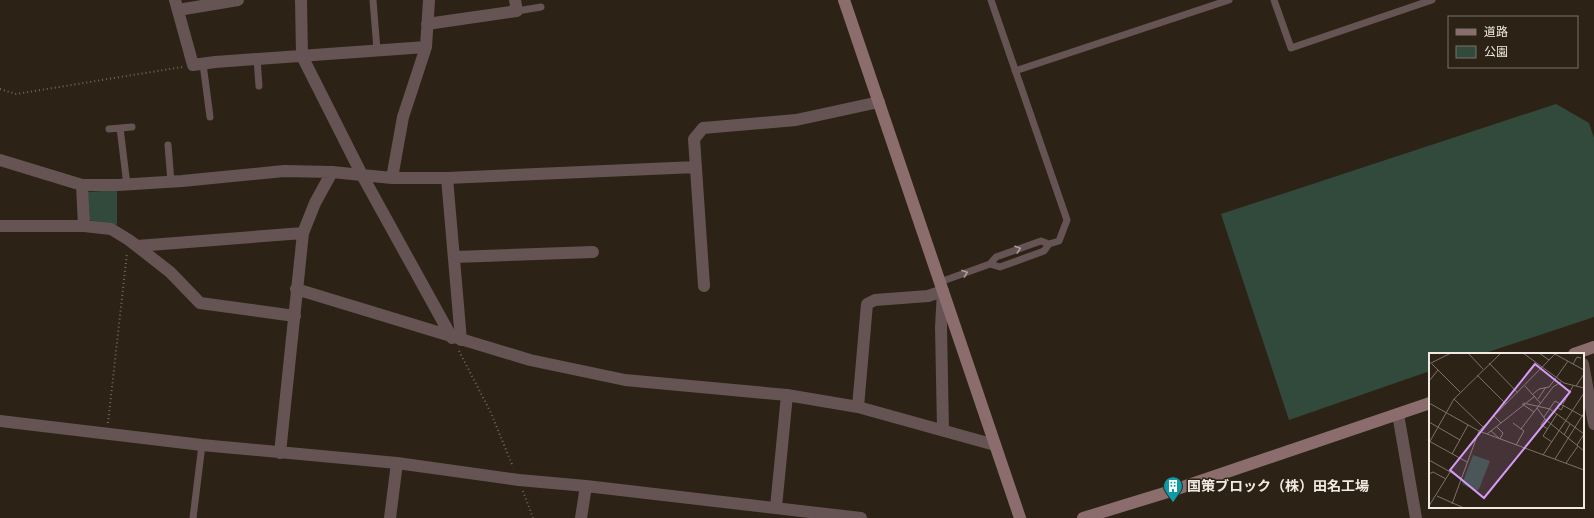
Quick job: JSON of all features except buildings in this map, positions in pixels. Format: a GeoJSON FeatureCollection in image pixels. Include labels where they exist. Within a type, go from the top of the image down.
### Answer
{"type":"FeatureCollection","features":[{"type":"Feature","properties":{"kind":"street"},"geometry":{"type":"LineString","coordinates":[[238,0],[177,5],[198,65],[257,59],[426,47]]}},
{"type":"Feature","properties":{"kind":"street"},"geometry":{"type":"LineString","coordinates":[[301,0],[302,56],[362,175],[456,339]]}},
{"type":"Feature","properties":{"kind":"street"},"geometry":{"type":"LineString","coordinates":[[392,178],[403,117],[426,47],[429,0]]}},
{"type":"Feature","properties":{"kind":"street"},"geometry":{"type":"LineString","coordinates":[[844,0],[1020,518]]}},
{"type":"Feature","properties":{"kind":"street"},"geometry":{"type":"LineString","coordinates":[[427,24],[516,5]]}},
{"type":"Feature","properties":{"kind":"street"},"geometry":{"type":"LineString","coordinates":[[704,286],[694,138],[704,128],[796,120],[879,102]]}},
{"type":"Feature","properties":{"kind":"street"},"geometry":{"type":"LineString","coordinates":[[0,160],[82,185],[127,185],[171,182],[284,171],[332,172],[392,178],[447,178],[696,167]]}},
{"type":"Feature","properties":{"kind":"street"},"geometry":{"type":"LineString","coordinates":[[280,453],[303,233],[315,203],[332,172]]}},
{"type":"Feature","properties":{"kind":"street"},"geometry":{"type":"LineString","coordinates":[[447,178],[455,257],[456,339]]}},
{"type":"Feature","properties":{"kind":"street"},"geometry":{"type":"LineString","coordinates":[[82,185],[84,226]]}},
{"type":"Feature","properties":{"kind":"street"},"geometry":{"type":"LineString","coordinates":[[0,226],[84,226],[111,229],[133,243],[170,272],[200,303],[295,316]]}},
{"type":"Feature","properties":{"kind":"street"},"geometry":{"type":"LineString","coordinates":[[133,243],[303,233]]}},
{"type":"Feature","properties":{"kind":"street"},"geometry":{"type":"LineString","coordinates":[[455,257],[593,252]]}},
{"type":"Feature","properties":{"kind":"street"},"geometry":{"type":"LineString","coordinates":[[858,407],[867,304],[875,300],[928,296],[941,286]]}},
{"type":"Feature","properties":{"kind":"street"},"geometry":{"type":"LineString","coordinates":[[941,286],[943,430]]}},
{"type":"Feature","properties":{"kind":"street"},"geometry":{"type":"LineString","coordinates":[[296,289],[456,339],[530,360],[625,380],[788,395],[858,407],[995,445]]}},
{"type":"Feature","properties":{"kind":"street"},"geometry":{"type":"LineString","coordinates":[[1579,353],[1594,347]]}},
{"type":"Feature","properties":{"kind":"street"},"geometry":{"type":"LineString","coordinates":[[1584,369],[1594,424]]}},
{"type":"Feature","properties":{"kind":"street"},"geometry":{"type":"LineString","coordinates":[[775,513],[788,395]]}},
{"type":"Feature","properties":{"kind":"street"},"geometry":{"type":"LineString","coordinates":[[1083,518],[1171,491],[1429,403]]}},
{"type":"Feature","properties":{"kind":"street"},"geometry":{"type":"LineString","coordinates":[[1398,414],[1416,518]]}},
{"type":"Feature","properties":{"kind":"street"},"geometry":{"type":"LineString","coordinates":[[0,421],[108,432],[202,445],[397,463],[519,480],[586,486],[775,513],[861,518]]}},
{"type":"Feature","properties":{"kind":"street"},"geometry":{"type":"LineString","coordinates":[[390,518],[397,463]]}},
{"type":"Feature","properties":{"kind":"street"},"geometry":{"type":"LineString","coordinates":[[581,518],[586,486]]}},
{"type":"Feature","properties":{"kind":"lane"},"geometry":{"type":"LineString","coordinates":[[373,0],[377,50]]}},
{"type":"Feature","properties":{"kind":"lane"},"geometry":{"type":"LineString","coordinates":[[941,286],[990,264],[996,257],[1041,241],[1049,244],[1059,241],[1067,220],[991,0]]}},
{"type":"Feature","properties":{"kind":"lane"},"geometry":{"type":"LineString","coordinates":[[1015,71],[1230,0]]}},
{"type":"Feature","properties":{"kind":"lane"},"geometry":{"type":"LineString","coordinates":[[1274,0],[1291,48],[1432,0]]}},
{"type":"Feature","properties":{"kind":"lane"},"geometry":{"type":"LineString","coordinates":[[516,5],[541,8]]}},
{"type":"Feature","properties":{"kind":"lane"},"geometry":{"type":"LineString","coordinates":[[257,59],[259,86]]}},
{"type":"Feature","properties":{"kind":"lane"},"geometry":{"type":"LineString","coordinates":[[198,65],[210,117]]}},
{"type":"Feature","properties":{"kind":"lane"},"geometry":{"type":"LineString","coordinates":[[109,129],[132,127]]}},
{"type":"Feature","properties":{"kind":"lane"},"geometry":{"type":"LineString","coordinates":[[120,128],[127,185]]}},
{"type":"Feature","properties":{"kind":"lane"},"geometry":{"type":"LineString","coordinates":[[168,144],[171,182]]}},
{"type":"Feature","properties":{"kind":"lane"},"geometry":{"type":"LineString","coordinates":[[990,264],[1000,267],[1044,251],[1049,244]]}},
{"type":"Feature","properties":{"kind":"lane"},"geometry":{"type":"LineString","coordinates":[[193,518],[202,445]]}},
{"type":"Feature","properties":{"kind":"path"},"geometry":{"type":"LineString","coordinates":[[0,89],[16,94],[198,65]]}},
{"type":"Feature","properties":{"kind":"path"},"geometry":{"type":"LineString","coordinates":[[108,432],[133,243]]}},
{"type":"Feature","properties":{"kind":"path"},"geometry":{"type":"LineString","coordinates":[[456,339],[491,413],[533,518]]}},
{"type":"Feature","properties":{"kind":"green space"},"geometry":{"type":"Polygon","coordinates":[[[1556,104],[1589,123],[1594,138],[1594,317],[1485,353],[1429,353],[1429,371],[1289,420],[1221,214],[1556,104]]]}},
{"type":"Feature","properties":{"kind":"green space"},"geometry":{"type":"Polygon","coordinates":[[[117,190],[117,225],[89,220],[88,192],[117,190]]]}},
{"type":"Feature","properties":{"kind":"place","name":"国策ブロック（株）田名工場"},"geometry":{"type":"Point","coordinates":[1173,503]}}]}
